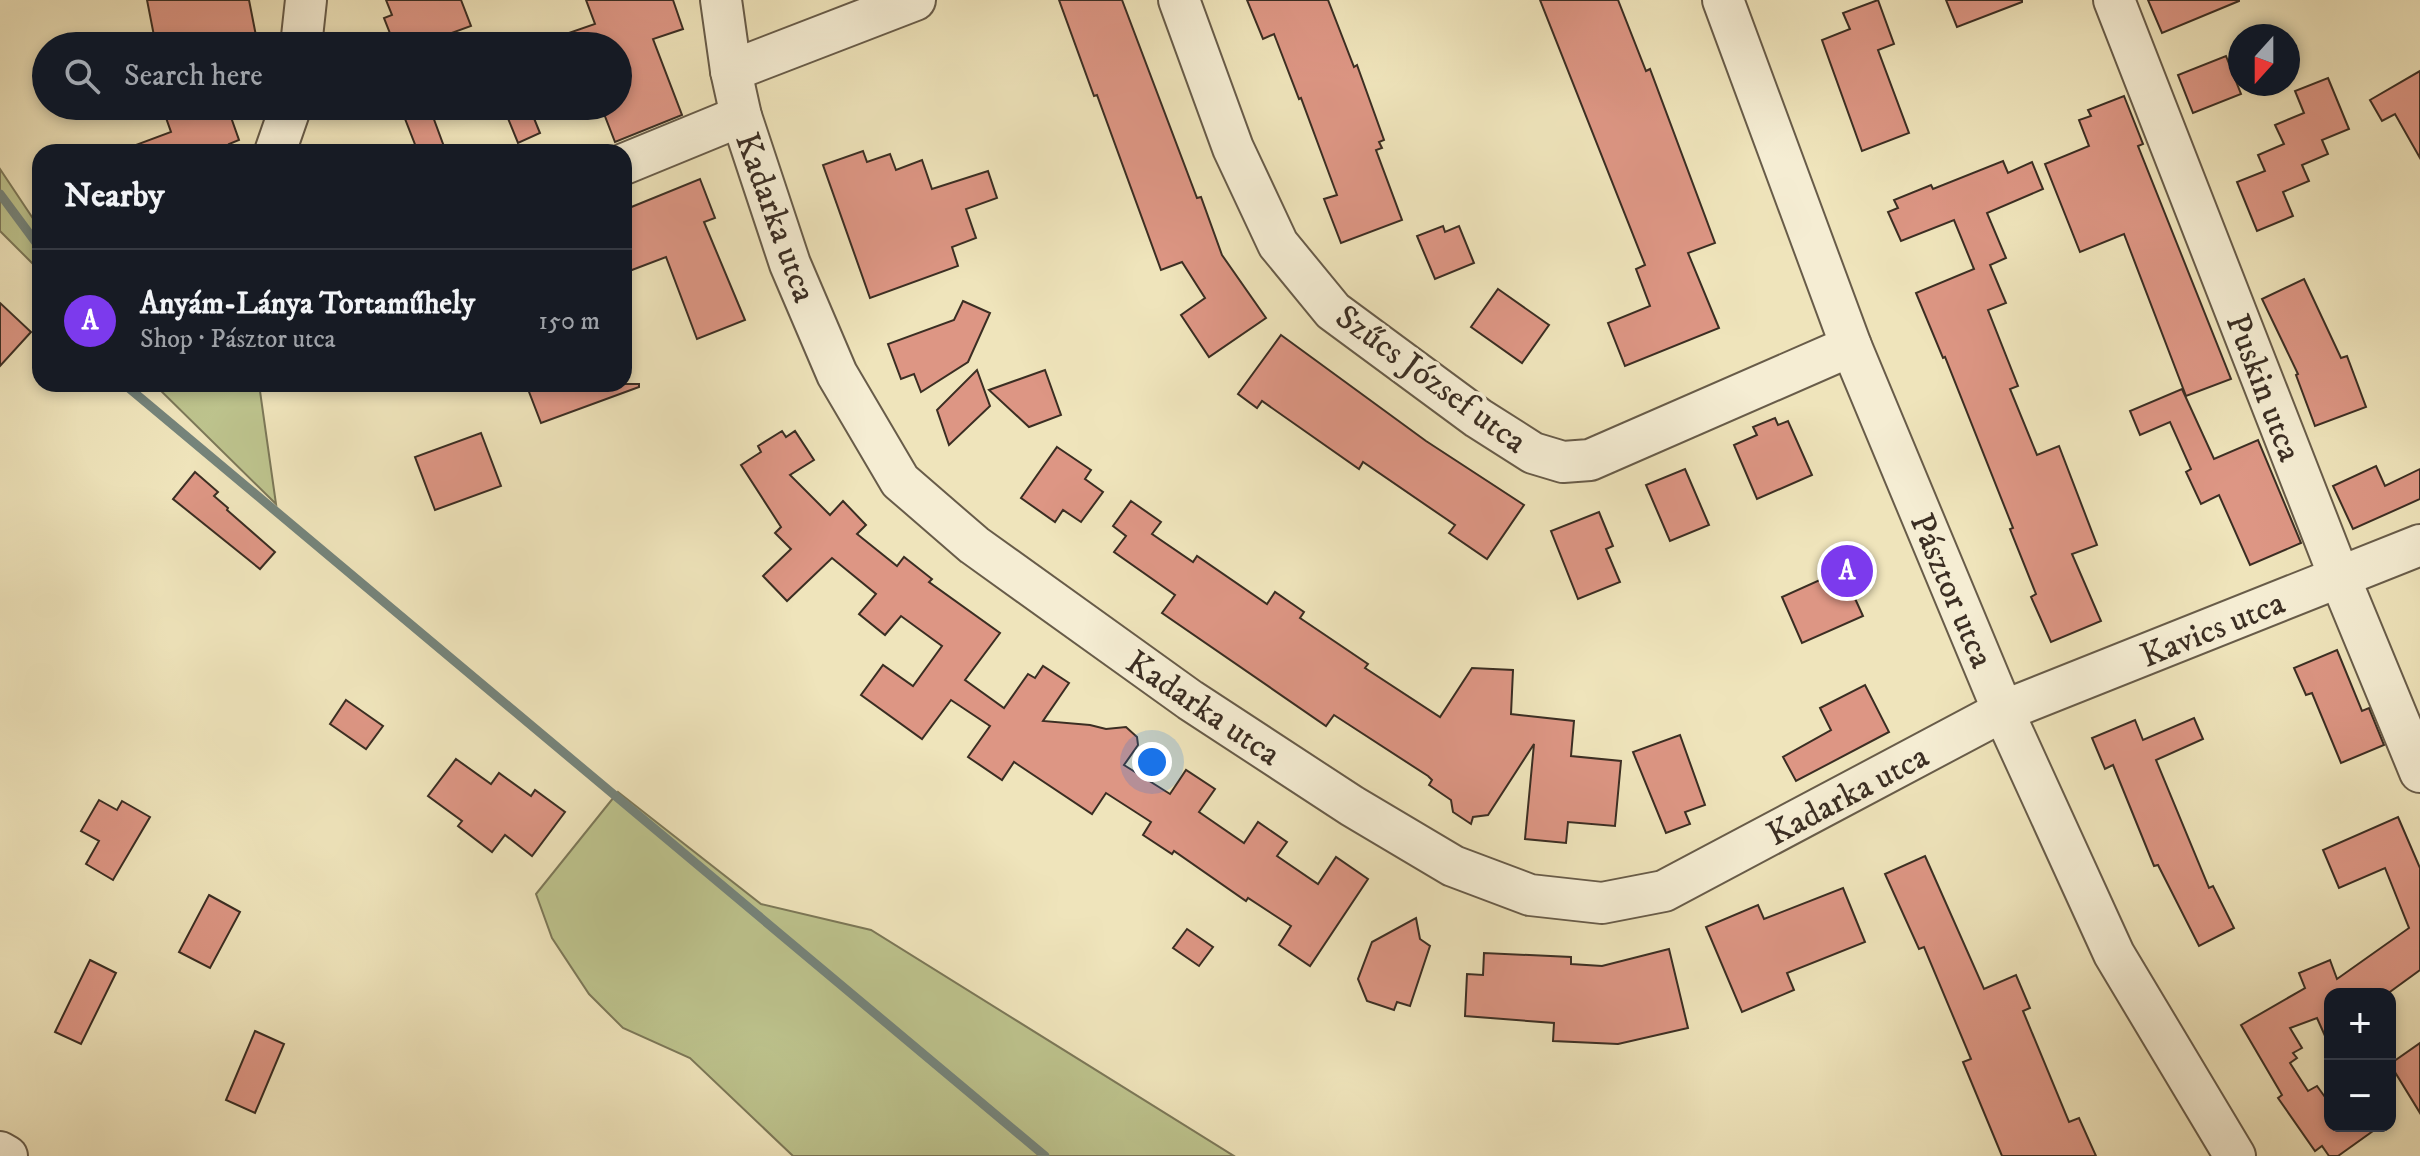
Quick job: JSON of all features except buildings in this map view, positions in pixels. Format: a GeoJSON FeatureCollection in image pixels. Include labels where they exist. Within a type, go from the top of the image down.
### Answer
{"type":"FeatureCollection","features":[{"type":"Feature","properties":{"kind":"street"},"geometry":{"type":"LineString","coordinates":[[303,32],[306,0]]}},
{"type":"Feature","properties":{"kind":"street","name":"Kadarka utca"},"geometry":{"type":"LineString","coordinates":[[721,0],[741,116],[790,264],[837,374],[900,481],[974,545],[1190,700],[1352,806],[1453,866],[1530,895],[1602,903],[1664,891],[2003,711]]}},
{"type":"Feature","properties":{"kind":"street"},"geometry":{"type":"LineString","coordinates":[[731,71],[915,0]]}},
{"type":"Feature","properties":{"kind":"street","name":"Szűcs József utca"},"geometry":{"type":"LineString","coordinates":[[1179,0],[1233,148],[1278,244],[1333,311],[1478,418],[1533,453],[1563,462],[1590,460],[1851,346]]}},
{"type":"Feature","properties":{"kind":"street","name":"Pásztor utca"},"geometry":{"type":"LineString","coordinates":[[1723,0],[1851,346],[2003,711],[2114,954],[2235,1156]]}},
{"type":"Feature","properties":{"kind":"street","name":"Puskin utca"},"geometry":{"type":"LineString","coordinates":[[2114,0],[2339,576],[2420,772]]}},
{"type":"Feature","properties":{"kind":"street"},"geometry":{"type":"LineString","coordinates":[[632,161],[741,116]]}},
{"type":"Feature","properties":{"kind":"street"},"geometry":{"type":"LineString","coordinates":[[278,144],[286,120]]}},
{"type":"Feature","properties":{"kind":"street","name":"Kavics utca"},"geometry":{"type":"LineString","coordinates":[[2003,711],[2420,545]]}},
{"type":"Feature","properties":{"kind":"street"},"geometry":{"type":"LineString","coordinates":[[0,1152],[7,1156]]}},
{"type":"Feature","properties":{"kind":"green space"},"geometry":{"type":"Polygon","coordinates":[[[0,169],[32,217],[32,263],[0,231],[0,169]]]}},
{"type":"Feature","properties":{"kind":"green space"},"geometry":{"type":"Polygon","coordinates":[[[162,392],[260,392],[276,504],[162,392]]]}},
{"type":"Feature","properties":{"kind":"green space"},"geometry":{"type":"Polygon","coordinates":[[[618,792],[761,904],[871,930],[1234,1156],[793,1156],[690,1058],[623,1028],[589,994],[552,938],[536,894],[618,792]]]}},
{"type":"Feature","properties":{"kind":"waterway"},"geometry":{"type":"LineString","coordinates":[[0,194],[32,237]]}},
{"type":"Feature","properties":{"kind":"waterway"},"geometry":{"type":"LineString","coordinates":[[134,392],[1045,1156]]}},
{"type":"Feature","properties":{"kind":"place","name":"Anyám-Lánya Tortaműhely"},"geometry":{"type":"Point","coordinates":[1847,571]}}]}
